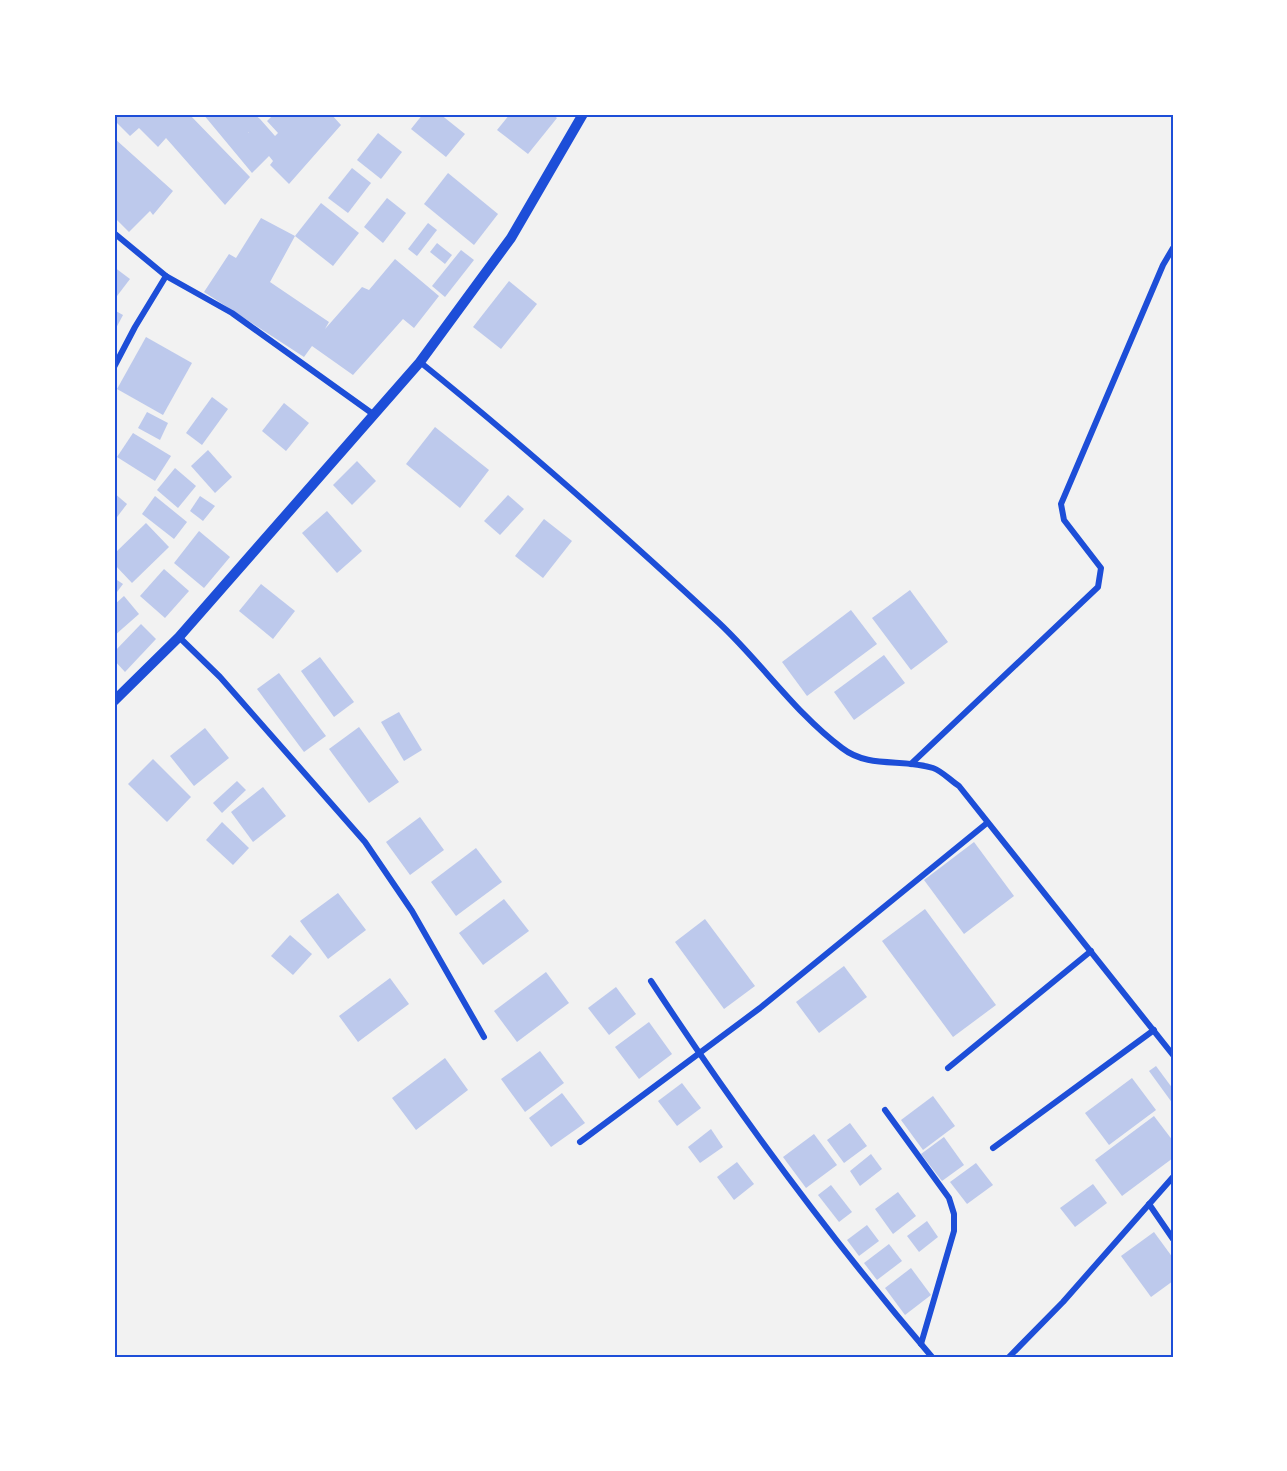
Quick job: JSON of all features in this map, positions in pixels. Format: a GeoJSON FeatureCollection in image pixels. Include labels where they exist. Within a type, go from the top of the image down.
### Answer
{"type":"FeatureCollection","features":[{"type":"Feature","properties":{"kind":"street"},"geometry":{"type":"LineString","coordinates":[[114,701],[179,637],[420,362],[511,238],[583,114]]}},
{"type":"Feature","properties":{"kind":"street"},"geometry":{"type":"LineString","coordinates":[[114,233],[166,276],[232,313],[373,414]]}},
{"type":"Feature","properties":{"kind":"street"},"geometry":{"type":"LineString","coordinates":[[911,764],[1098,587],[1101,568],[1064,519],[1061,504],[1162,265],[1173,248]]}},
{"type":"Feature","properties":{"kind":"street"},"geometry":{"type":"LineString","coordinates":[[114,368],[135,327],[166,276]]}},
{"type":"Feature","properties":{"kind":"street"},"geometry":{"type":"LineString","coordinates":[[420,362],[573,490],[652,561],[752,654],[821,731],[840,747],[855,758],[866,761],[911,764],[935,769],[959,786],[1173,1054]]}},
{"type":"Feature","properties":{"kind":"street"},"geometry":{"type":"LineString","coordinates":[[179,637],[220,677],[366,842],[412,911],[484,1037]]}},
{"type":"Feature","properties":{"kind":"street"},"geometry":{"type":"LineString","coordinates":[[580,1142],[699,1054],[987,823]]}},
{"type":"Feature","properties":{"kind":"street"},"geometry":{"type":"LineString","coordinates":[[948,1068],[1091,951]]}},
{"type":"Feature","properties":{"kind":"street"},"geometry":{"type":"LineString","coordinates":[[651,981],[699,1054],[818,1218],[932,1357]]}},
{"type":"Feature","properties":{"kind":"street"},"geometry":{"type":"LineString","coordinates":[[993,1148],[1154,1030]]}},
{"type":"Feature","properties":{"kind":"street"},"geometry":{"type":"LineString","coordinates":[[885,1110],[949,1198],[954,1214],[951,1241],[921,1344]]}},
{"type":"Feature","properties":{"kind":"street"},"geometry":{"type":"LineString","coordinates":[[1009,1357],[1063,1302],[1173,1177]]}},
{"type":"Feature","properties":{"kind":"street"},"geometry":{"type":"LineString","coordinates":[[1149,1204],[1173,1239]]}},
{"type":"Feature","properties":{"kind":"building"},"geometry":{"type":"Polygon","coordinates":[[[114,114],[189,114],[250,177],[225,205],[166,138],[158,147],[139,128],[130,136],[114,120],[114,114]]]}},
{"type":"Feature","properties":{"kind":"building"},"geometry":{"type":"Polygon","coordinates":[[[203,114],[254,114],[275,136],[278,133],[267,121],[274,114],[331,114],[341,125],[289,184],[270,165],[273,161],[269,156],[252,173],[203,114]]]}},
{"type":"Feature","properties":{"kind":"building"},"geometry":{"type":"Polygon","coordinates":[[[423,114],[440,114],[465,134],[446,157],[411,129],[423,114]]]}},
{"type":"Feature","properties":{"kind":"building"},"geometry":{"type":"Polygon","coordinates":[[[510,114],[552,114],[557,118],[528,154],[497,130],[510,114]]]}},
{"type":"Feature","properties":{"kind":"building"},"geometry":{"type":"Polygon","coordinates":[[[378,133],[402,152],[381,179],[357,160],[378,133]]]}},
{"type":"Feature","properties":{"kind":"building"},"geometry":{"type":"Polygon","coordinates":[[[114,138],[173,191],[153,215],[150,211],[129,232],[114,217],[114,138]]]}},
{"type":"Feature","properties":{"kind":"building"},"geometry":{"type":"Polygon","coordinates":[[[352,168],[371,183],[348,213],[328,198],[352,168]]]}},
{"type":"Feature","properties":{"kind":"building"},"geometry":{"type":"Polygon","coordinates":[[[448,173],[498,214],[474,245],[424,204],[448,173]]]}},
{"type":"Feature","properties":{"kind":"building"},"geometry":{"type":"Polygon","coordinates":[[[387,198],[406,213],[383,243],[364,227],[387,198]]]}},
{"type":"Feature","properties":{"kind":"building"},"geometry":{"type":"Polygon","coordinates":[[[321,203],[359,233],[333,266],[295,236],[321,203]]]}},
{"type":"Feature","properties":{"kind":"building"},"geometry":{"type":"Polygon","coordinates":[[[261,218],[295,236],[270,282],[329,322],[325,329],[362,287],[369,290],[395,259],[439,296],[414,328],[403,319],[353,375],[312,346],[304,357],[204,292],[229,254],[236,258],[261,218]]]}},
{"type":"Feature","properties":{"kind":"building"},"geometry":{"type":"Polygon","coordinates":[[[428,223],[437,230],[417,256],[408,249],[428,223]]]}},
{"type":"Feature","properties":{"kind":"building"},"geometry":{"type":"Polygon","coordinates":[[[437,243],[452,255],[445,264],[430,252],[437,243]]]}},
{"type":"Feature","properties":{"kind":"building"},"geometry":{"type":"Polygon","coordinates":[[[461,250],[474,260],[445,297],[432,286],[461,250]]]}},
{"type":"Feature","properties":{"kind":"building"},"geometry":{"type":"Polygon","coordinates":[[[114,267],[130,279],[114,300],[114,267]]]}},
{"type":"Feature","properties":{"kind":"building"},"geometry":{"type":"Polygon","coordinates":[[[509,281],[537,304],[501,349],[473,327],[509,281]]]}},
{"type":"Feature","properties":{"kind":"building"},"geometry":{"type":"Polygon","coordinates":[[[114,310],[123,315],[114,332],[114,310]]]}},
{"type":"Feature","properties":{"kind":"building"},"geometry":{"type":"Polygon","coordinates":[[[146,337],[192,363],[163,415],[117,389],[146,337]]]}},
{"type":"Feature","properties":{"kind":"building"},"geometry":{"type":"Polygon","coordinates":[[[212,397],[228,409],[202,445],[186,433],[212,397]]]}},
{"type":"Feature","properties":{"kind":"building"},"geometry":{"type":"Polygon","coordinates":[[[284,403],[309,423],[286,451],[262,431],[284,403]]]}},
{"type":"Feature","properties":{"kind":"building"},"geometry":{"type":"Polygon","coordinates":[[[147,412],[168,423],[160,440],[138,428],[147,412]]]}},
{"type":"Feature","properties":{"kind":"building"},"geometry":{"type":"Polygon","coordinates":[[[435,427],[489,470],[460,508],[406,464],[435,427]]]}},
{"type":"Feature","properties":{"kind":"building"},"geometry":{"type":"Polygon","coordinates":[[[133,433],[171,456],[155,481],[117,457],[133,433]]]}},
{"type":"Feature","properties":{"kind":"building"},"geometry":{"type":"Polygon","coordinates":[[[208,450],[232,477],[215,493],[191,466],[208,450]]]}},
{"type":"Feature","properties":{"kind":"building"},"geometry":{"type":"Polygon","coordinates":[[[357,461],[376,481],[352,505],[333,485],[357,461]]]}},
{"type":"Feature","properties":{"kind":"building"},"geometry":{"type":"Polygon","coordinates":[[[175,468],[196,486],[178,508],[157,490],[175,468]]]}},
{"type":"Feature","properties":{"kind":"building"},"geometry":{"type":"Polygon","coordinates":[[[114,493],[127,504],[114,521],[114,493]]]}},
{"type":"Feature","properties":{"kind":"building"},"geometry":{"type":"Polygon","coordinates":[[[508,495],[524,509],[500,535],[484,521],[508,495]]]}},
{"type":"Feature","properties":{"kind":"building"},"geometry":{"type":"Polygon","coordinates":[[[155,496],[187,522],[174,539],[142,514],[155,496]]]}},
{"type":"Feature","properties":{"kind":"building"},"geometry":{"type":"Polygon","coordinates":[[[200,496],[215,506],[203,521],[190,511],[200,496]]]}},
{"type":"Feature","properties":{"kind":"building"},"geometry":{"type":"Polygon","coordinates":[[[327,511],[362,551],[337,573],[302,533],[327,511]]]}},
{"type":"Feature","properties":{"kind":"building"},"geometry":{"type":"Polygon","coordinates":[[[544,519],[572,541],[543,578],[515,556],[544,519]]]}},
{"type":"Feature","properties":{"kind":"building"},"geometry":{"type":"Polygon","coordinates":[[[146,523],[169,547],[132,583],[114,564],[114,554],[146,523]]]}},
{"type":"Feature","properties":{"kind":"building"},"geometry":{"type":"Polygon","coordinates":[[[199,531],[230,557],[204,588],[174,563],[199,531]]]}},
{"type":"Feature","properties":{"kind":"building"},"geometry":{"type":"Polygon","coordinates":[[[164,569],[189,591],[165,618],[140,596],[164,569]]]}},
{"type":"Feature","properties":{"kind":"building"},"geometry":{"type":"Polygon","coordinates":[[[114,578],[123,584],[114,596],[114,578]]]}},
{"type":"Feature","properties":{"kind":"building"},"geometry":{"type":"Polygon","coordinates":[[[261,584],[295,611],[273,639],[239,611],[261,584]]]}},
{"type":"Feature","properties":{"kind":"building"},"geometry":{"type":"Polygon","coordinates":[[[910,590],[948,642],[911,670],[872,618],[910,590]]]}},
{"type":"Feature","properties":{"kind":"building"},"geometry":{"type":"Polygon","coordinates":[[[124,596],[139,614],[114,636],[114,605],[124,596]]]}},
{"type":"Feature","properties":{"kind":"building"},"geometry":{"type":"Polygon","coordinates":[[[851,610],[877,644],[807,696],[782,662],[851,610]]]}},
{"type":"Feature","properties":{"kind":"building"},"geometry":{"type":"Polygon","coordinates":[[[141,624],[156,639],[125,672],[114,660],[114,652],[141,624]]]}},
{"type":"Feature","properties":{"kind":"building"},"geometry":{"type":"Polygon","coordinates":[[[884,655],[905,683],[854,720],[834,692],[884,655]]]}},
{"type":"Feature","properties":{"kind":"building"},"geometry":{"type":"Polygon","coordinates":[[[320,657],[354,702],[334,717],[301,671],[320,657]]]}},
{"type":"Feature","properties":{"kind":"building"},"geometry":{"type":"Polygon","coordinates":[[[279,673],[326,736],[304,752],[257,689],[279,673]]]}},
{"type":"Feature","properties":{"kind":"building"},"geometry":{"type":"Polygon","coordinates":[[[399,712],[422,750],[404,761],[381,722],[399,712]]]}},
{"type":"Feature","properties":{"kind":"building"},"geometry":{"type":"Polygon","coordinates":[[[359,727],[399,782],[369,803],[329,749],[359,727]]]}},
{"type":"Feature","properties":{"kind":"building"},"geometry":{"type":"Polygon","coordinates":[[[205,728],[229,758],[194,786],[170,756],[205,728]]]}},
{"type":"Feature","properties":{"kind":"building"},"geometry":{"type":"Polygon","coordinates":[[[153,759],[191,797],[167,822],[128,784],[153,759]]]}},
{"type":"Feature","properties":{"kind":"building"},"geometry":{"type":"Polygon","coordinates":[[[237,781],[246,790],[222,813],[213,803],[237,781]]]}},
{"type":"Feature","properties":{"kind":"building"},"geometry":{"type":"Polygon","coordinates":[[[263,787],[286,816],[253,842],[231,812],[263,787]]]}},
{"type":"Feature","properties":{"kind":"building"},"geometry":{"type":"Polygon","coordinates":[[[420,817],[444,850],[410,875],[386,842],[420,817]]]}},
{"type":"Feature","properties":{"kind":"building"},"geometry":{"type":"Polygon","coordinates":[[[222,822],[249,848],[233,865],[206,840],[222,822]]]}},
{"type":"Feature","properties":{"kind":"building"},"geometry":{"type":"Polygon","coordinates":[[[974,842],[1014,896],[964,934],[924,880],[974,842]]]}},
{"type":"Feature","properties":{"kind":"building"},"geometry":{"type":"Polygon","coordinates":[[[476,848],[502,882],[456,916],[431,882],[476,848]]]}},
{"type":"Feature","properties":{"kind":"building"},"geometry":{"type":"Polygon","coordinates":[[[338,893],[366,930],[328,959],[300,921],[338,893]]]}},
{"type":"Feature","properties":{"kind":"building"},"geometry":{"type":"Polygon","coordinates":[[[504,899],[529,931],[483,965],[459,933],[504,899]]]}},
{"type":"Feature","properties":{"kind":"building"},"geometry":{"type":"Polygon","coordinates":[[[925,909],[996,1005],[953,1037],[882,941],[925,909]]]}},
{"type":"Feature","properties":{"kind":"building"},"geometry":{"type":"Polygon","coordinates":[[[705,919],[755,986],[724,1009],[675,942],[705,919]]]}},
{"type":"Feature","properties":{"kind":"building"},"geometry":{"type":"Polygon","coordinates":[[[290,935],[312,954],[293,975],[271,956],[290,935]]]}},
{"type":"Feature","properties":{"kind":"building"},"geometry":{"type":"Polygon","coordinates":[[[844,966],[867,997],[819,1033],[796,1002],[844,966]]]}},
{"type":"Feature","properties":{"kind":"building"},"geometry":{"type":"Polygon","coordinates":[[[546,972],[569,1003],[517,1042],[494,1011],[546,972]]]}},
{"type":"Feature","properties":{"kind":"building"},"geometry":{"type":"Polygon","coordinates":[[[390,978],[409,1004],[358,1042],[339,1016],[390,978]]]}},
{"type":"Feature","properties":{"kind":"building"},"geometry":{"type":"Polygon","coordinates":[[[616,987],[636,1014],[609,1035],[588,1008],[616,987]]]}},
{"type":"Feature","properties":{"kind":"building"},"geometry":{"type":"Polygon","coordinates":[[[649,1022],[672,1054],[639,1079],[615,1047],[649,1022]]]}},
{"type":"Feature","properties":{"kind":"building"},"geometry":{"type":"Polygon","coordinates":[[[540,1051],[564,1083],[525,1112],[501,1079],[540,1051]]]}},
{"type":"Feature","properties":{"kind":"building"},"geometry":{"type":"Polygon","coordinates":[[[445,1058],[468,1090],[416,1130],[392,1098],[445,1058]]]}},
{"type":"Feature","properties":{"kind":"building"},"geometry":{"type":"Polygon","coordinates":[[[1156,1066],[1173,1089],[1173,1104],[1149,1071],[1156,1066]]]}},
{"type":"Feature","properties":{"kind":"building"},"geometry":{"type":"Polygon","coordinates":[[[1132,1078],[1156,1110],[1109,1145],[1085,1113],[1132,1078]]]}},
{"type":"Feature","properties":{"kind":"building"},"geometry":{"type":"Polygon","coordinates":[[[682,1083],[701,1108],[677,1126],[658,1101],[682,1083]]]}},
{"type":"Feature","properties":{"kind":"building"},"geometry":{"type":"Polygon","coordinates":[[[562,1093],[585,1123],[551,1147],[529,1118],[562,1093]]]}},
{"type":"Feature","properties":{"kind":"building"},"geometry":{"type":"Polygon","coordinates":[[[933,1096],[955,1126],[923,1150],[901,1120],[933,1096]]]}},
{"type":"Feature","properties":{"kind":"building"},"geometry":{"type":"Polygon","coordinates":[[[1154,1116],[1173,1141],[1173,1158],[1122,1196],[1095,1160],[1154,1116]]]}},
{"type":"Feature","properties":{"kind":"building"},"geometry":{"type":"Polygon","coordinates":[[[850,1123],[867,1146],[844,1163],[827,1140],[850,1123]]]}},
{"type":"Feature","properties":{"kind":"building"},"geometry":{"type":"Polygon","coordinates":[[[711,1129],[723,1147],[700,1163],[688,1147],[711,1129]]]}},
{"type":"Feature","properties":{"kind":"building"},"geometry":{"type":"Polygon","coordinates":[[[814,1134],[837,1165],[806,1188],[783,1157],[814,1134]]]}},
{"type":"Feature","properties":{"kind":"building"},"geometry":{"type":"Polygon","coordinates":[[[944,1137],[964,1165],[942,1181],[921,1154],[944,1137]]]}},
{"type":"Feature","properties":{"kind":"building"},"geometry":{"type":"Polygon","coordinates":[[[871,1154],[882,1169],[860,1186],[850,1171],[871,1154]]]}},
{"type":"Feature","properties":{"kind":"building"},"geometry":{"type":"Polygon","coordinates":[[[737,1162],[754,1184],[734,1200],[717,1177],[737,1162]]]}},
{"type":"Feature","properties":{"kind":"building"},"geometry":{"type":"Polygon","coordinates":[[[976,1163],[993,1185],[967,1204],[950,1182],[976,1163]]]}},
{"type":"Feature","properties":{"kind":"building"},"geometry":{"type":"Polygon","coordinates":[[[1093,1184],[1107,1203],[1075,1227],[1060,1208],[1093,1184]]]}},
{"type":"Feature","properties":{"kind":"building"},"geometry":{"type":"Polygon","coordinates":[[[831,1185],[852,1212],[839,1222],[818,1195],[831,1185]]]}},
{"type":"Feature","properties":{"kind":"building"},"geometry":{"type":"Polygon","coordinates":[[[898,1192],[916,1216],[893,1234],[875,1209],[898,1192]]]}},
{"type":"Feature","properties":{"kind":"building"},"geometry":{"type":"Polygon","coordinates":[[[927,1221],[938,1237],[919,1252],[907,1236],[927,1221]]]}},
{"type":"Feature","properties":{"kind":"building"},"geometry":{"type":"Polygon","coordinates":[[[867,1225],[879,1241],[859,1256],[847,1240],[867,1225]]]}},
{"type":"Feature","properties":{"kind":"building"},"geometry":{"type":"Polygon","coordinates":[[[1154,1232],[1173,1258],[1173,1281],[1151,1297],[1121,1256],[1154,1232]]]}},
{"type":"Feature","properties":{"kind":"building"},"geometry":{"type":"Polygon","coordinates":[[[889,1244],[902,1261],[877,1280],[864,1263],[889,1244]]]}},
{"type":"Feature","properties":{"kind":"building"},"geometry":{"type":"Polygon","coordinates":[[[911,1268],[931,1295],[905,1315],[885,1288],[911,1268]]]}}]}
